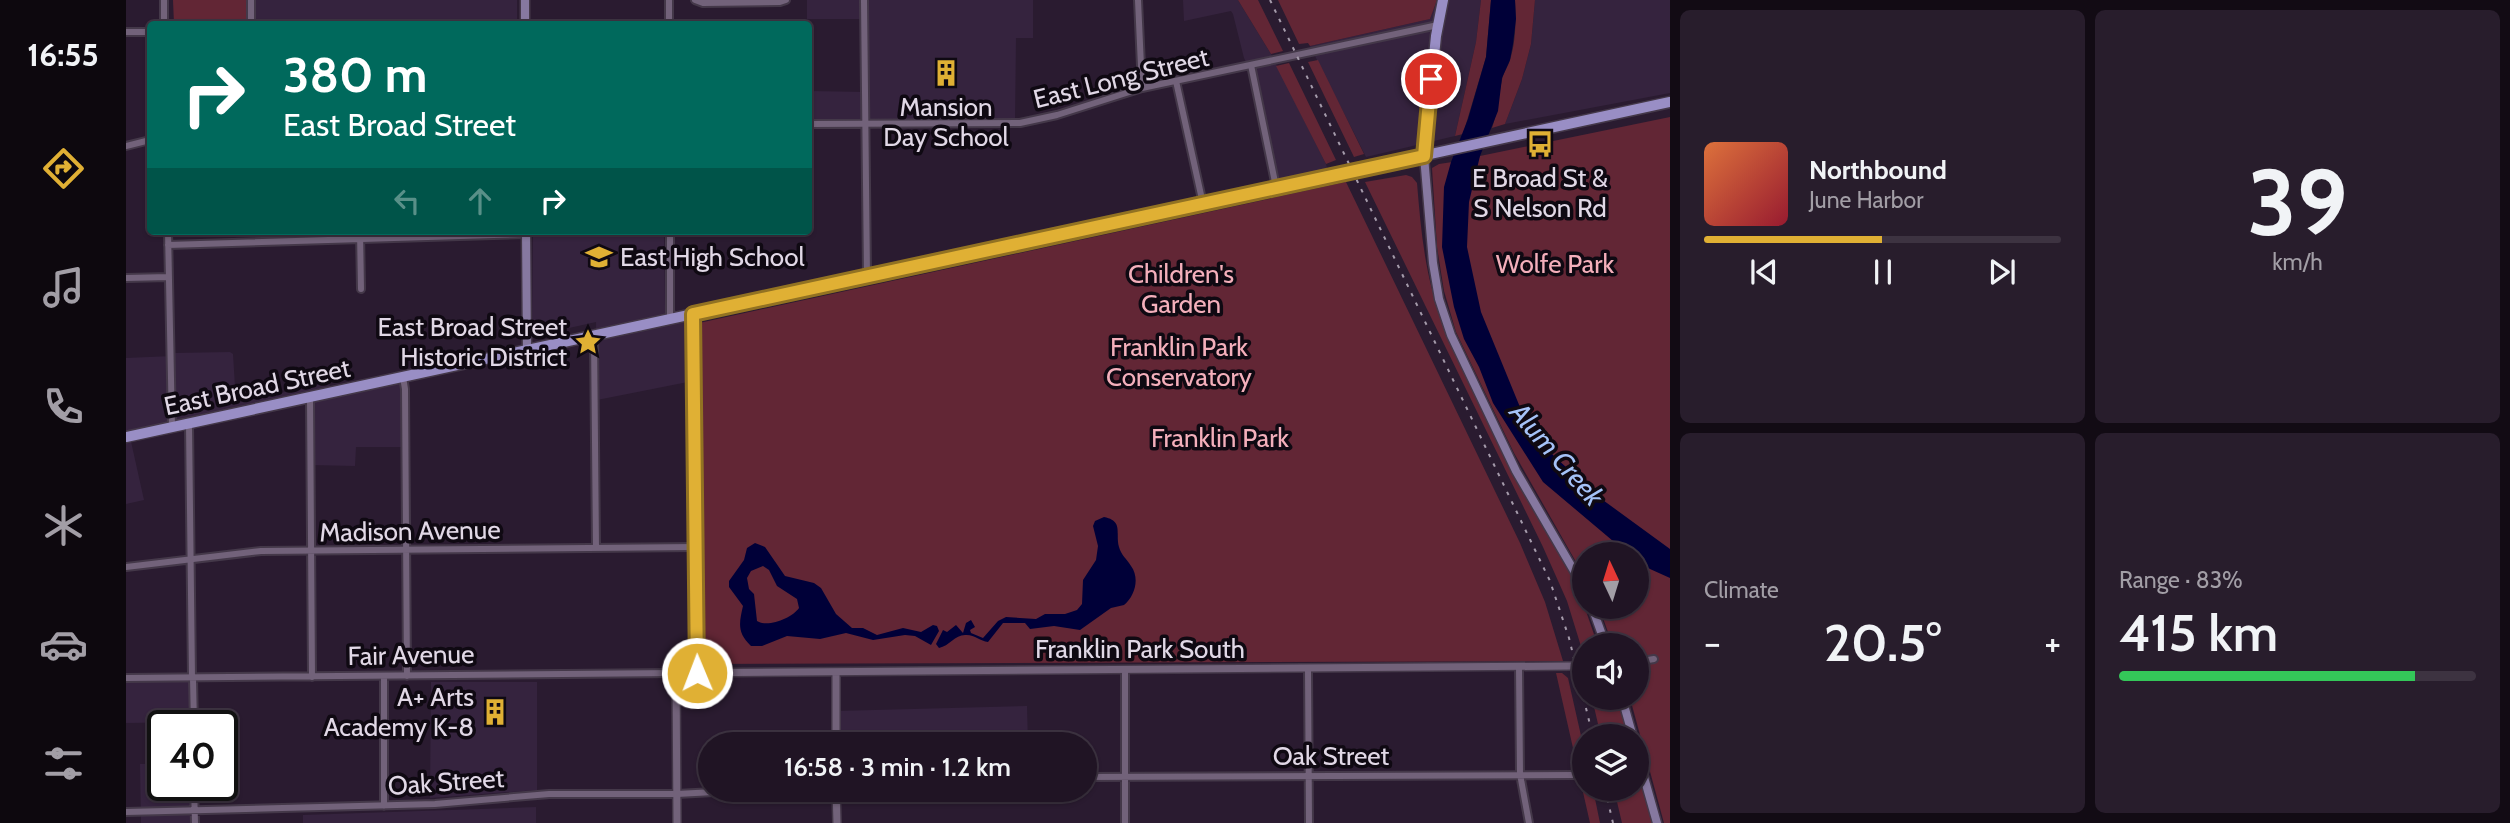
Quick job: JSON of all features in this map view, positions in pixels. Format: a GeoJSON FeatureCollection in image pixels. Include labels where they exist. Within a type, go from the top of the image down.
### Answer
{"type":"FeatureCollection","features":[{"type":"Feature","properties":{"kind":"main road"},"geometry":{"type":"LineString","coordinates":[[525,0],[525,21]]}},
{"type":"Feature","properties":{"kind":"main road"},"geometry":{"type":"LineString","coordinates":[[1443,0],[1424,156],[1433,263],[1439,299],[1451,335],[1511,461],[1572,567]]}},
{"type":"Feature","properties":{"kind":"main road","name":"East Broad Street"},"geometry":{"type":"LineString","coordinates":[[126,437],[1670,102]]}},
{"type":"Feature","properties":{"kind":"main road"},"geometry":{"type":"LineString","coordinates":[[526,235],[527,350]]}},
{"type":"Feature","properties":{"kind":"main road"},"geometry":{"type":"LineString","coordinates":[[1649,795],[1657,823]]}},
{"type":"Feature","properties":{"kind":"street"},"geometry":{"type":"LineString","coordinates":[[164,0],[164,21]]}},
{"type":"Feature","properties":{"kind":"street"},"geometry":{"type":"LineString","coordinates":[[251,0],[251,21]]}},
{"type":"Feature","properties":{"kind":"street"},"geometry":{"type":"LineString","coordinates":[[669,0],[669,21]]}},
{"type":"Feature","properties":{"kind":"street"},"geometry":{"type":"LineString","coordinates":[[695,0],[704,3],[786,0]]}},
{"type":"Feature","properties":{"kind":"street"},"geometry":{"type":"LineString","coordinates":[[864,0],[867,276]]}},
{"type":"Feature","properties":{"kind":"street"},"geometry":{"type":"LineString","coordinates":[[1138,0],[1142,88]]}},
{"type":"Feature","properties":{"kind":"street","name":"East Long Street"},"geometry":{"type":"LineString","coordinates":[[812,124],[1020,123],[1057,115],[1142,88],[1438,25]]}},
{"type":"Feature","properties":{"kind":"street"},"geometry":{"type":"LineString","coordinates":[[126,32],[147,32]]}},
{"type":"Feature","properties":{"kind":"street"},"geometry":{"type":"LineString","coordinates":[[1251,65],[1276,187]]}},
{"type":"Feature","properties":{"kind":"street"},"geometry":{"type":"LineString","coordinates":[[1176,81],[1203,204]]}},
{"type":"Feature","properties":{"kind":"street"},"geometry":{"type":"LineString","coordinates":[[126,146],[147,141]]}},
{"type":"Feature","properties":{"kind":"street"},"geometry":{"type":"LineString","coordinates":[[168,235],[173,427]]}},
{"type":"Feature","properties":{"kind":"street"},"geometry":{"type":"LineString","coordinates":[[360,235],[361,289]]}},
{"type":"Feature","properties":{"kind":"street"},"geometry":{"type":"LineString","coordinates":[[168,245],[464,235]]}},
{"type":"Feature","properties":{"kind":"street"},"geometry":{"type":"LineString","coordinates":[[670,235],[670,319]]}},
{"type":"Feature","properties":{"kind":"street"},"geometry":{"type":"LineString","coordinates":[[126,278],[169,277]]}},
{"type":"Feature","properties":{"kind":"street"},"geometry":{"type":"LineString","coordinates":[[693,314],[697,673]]}},
{"type":"Feature","properties":{"kind":"street"},"geometry":{"type":"LineString","coordinates":[[594,336],[596,548]]}},
{"type":"Feature","properties":{"kind":"street"},"geometry":{"type":"LineString","coordinates":[[403,377],[407,676]]}},
{"type":"Feature","properties":{"kind":"street"},"geometry":{"type":"LineString","coordinates":[[310,398],[312,677]]}},
{"type":"Feature","properties":{"kind":"street"},"geometry":{"type":"LineString","coordinates":[[189,424],[193,710]]}},
{"type":"Feature","properties":{"kind":"street","name":"Madison Avenue"},"geometry":{"type":"LineString","coordinates":[[126,567],[256,551],[696,547]]}},
{"type":"Feature","properties":{"kind":"street"},"geometry":{"type":"LineString","coordinates":[[1649,660],[1654,659]]}},
{"type":"Feature","properties":{"kind":"street","name":"Franklin Park South"},"geometry":{"type":"LineString","coordinates":[[697,673],[1572,666]]}},
{"type":"Feature","properties":{"kind":"street"},"geometry":{"type":"LineString","coordinates":[[1519,667],[1520,774],[1530,823]]}},
{"type":"Feature","properties":{"kind":"street"},"geometry":{"type":"LineString","coordinates":[[1308,668],[1309,823]]}},
{"type":"Feature","properties":{"kind":"street"},"geometry":{"type":"LineString","coordinates":[[1125,670],[1125,823]]}},
{"type":"Feature","properties":{"kind":"street"},"geometry":{"type":"LineString","coordinates":[[836,672],[836,732]]}},
{"type":"Feature","properties":{"kind":"street"},"geometry":{"type":"LineString","coordinates":[[676,673],[677,823]]}},
{"type":"Feature","properties":{"kind":"street","name":"Fair Avenue"},"geometry":{"type":"LineString","coordinates":[[126,678],[697,673]]}},
{"type":"Feature","properties":{"kind":"street"},"geometry":{"type":"LineString","coordinates":[[384,676],[384,806]]}},
{"type":"Feature","properties":{"kind":"street","name":"Oak Street"},"geometry":{"type":"LineString","coordinates":[[1097,777],[1572,775]]}},
{"type":"Feature","properties":{"kind":"street","name":"Oak Street"},"geometry":{"type":"LineString","coordinates":[[126,812],[384,806],[476,802],[549,794],[698,793]]}},
{"type":"Feature","properties":{"kind":"street"},"geometry":{"type":"LineString","coordinates":[[194,801],[195,823]]}},
{"type":"Feature","properties":{"kind":"street"},"geometry":{"type":"LineString","coordinates":[[836,802],[837,823]]}},
{"type":"Feature","properties":{"kind":"shaded area"},"geometry":{"type":"Polygon","coordinates":[[[255,0],[517,0],[517,21],[255,21],[255,0]]]}},
{"type":"Feature","properties":{"kind":"shaded area"},"geometry":{"type":"Polygon","coordinates":[[[807,0],[1033,0],[1033,38],[1016,38],[1015,121],[812,124],[812,91],[866,92],[864,19],[807,19],[807,0]]]}},
{"type":"Feature","properties":{"kind":"shaded area"},"geometry":{"type":"Polygon","coordinates":[[[1183,0],[1238,0],[1271,54],[1326,164],[1331,185],[1278,197],[1250,70],[1244,58],[1233,14],[1231,11],[1184,21],[1183,0]]]}},
{"type":"Feature","properties":{"kind":"shaded area"},"geometry":{"type":"Polygon","coordinates":[[[1437,0],[1481,0],[1476,42],[1455,136],[1366,157],[1310,46],[1430,19],[1437,0]]]}},
{"type":"Feature","properties":{"kind":"shaded area"},"geometry":{"type":"Polygon","coordinates":[[[1491,0],[1515,0],[1516,19],[1510,60],[1502,78],[1498,111],[1480,156],[1469,202],[1467,247],[1481,312],[1522,412],[1553,455],[1596,495],[1670,549],[1670,578],[1649,568],[1649,542],[1614,542],[1543,482],[1493,403],[1479,367],[1464,339],[1454,307],[1442,247],[1444,187],[1486,57],[1491,0]]]}},
{"type":"Feature","properties":{"kind":"shaded area"},"geometry":{"type":"Polygon","coordinates":[[[1535,0],[1670,0],[1670,93],[1505,124],[1522,79],[1531,44],[1535,0]]]}},
{"type":"Feature","properties":{"kind":"shaded area"},"geometry":{"type":"Polygon","coordinates":[[[533,235],[664,235],[665,305],[699,323],[698,380],[597,400],[596,322],[542,334],[536,332],[532,325],[533,235]]]}},
{"type":"Feature","properties":{"kind":"shaded area"},"geometry":{"type":"Polygon","coordinates":[[[175,353],[233,354],[236,403],[329,382],[331,392],[405,377],[405,447],[356,447],[355,466],[310,465],[309,398],[130,437],[144,500],[126,504],[126,358],[172,356],[175,353]]]}},
{"type":"Feature","properties":{"kind":"shaded area"},"geometry":{"type":"Polygon","coordinates":[[[1104,517],[1114,521],[1118,528],[1120,550],[1134,571],[1136,581],[1133,592],[1124,605],[1111,608],[1080,630],[1054,626],[1030,629],[1025,623],[1003,623],[988,642],[965,635],[939,648],[936,644],[943,630],[947,632],[956,625],[963,633],[966,623],[971,620],[975,627],[970,630],[971,633],[983,638],[998,621],[1006,617],[1036,619],[1045,614],[1065,614],[1077,610],[1082,604],[1083,580],[1096,560],[1098,546],[1093,526],[1095,521],[1104,517]]]}},
{"type":"Feature","properties":{"kind":"shaded area"},"geometry":{"type":"Polygon","coordinates":[[[755,543],[765,547],[785,576],[814,583],[821,588],[836,614],[852,628],[863,628],[877,635],[903,628],[921,632],[933,625],[937,626],[939,631],[931,645],[915,636],[873,640],[846,633],[820,639],[787,636],[762,646],[751,646],[743,637],[740,628],[743,606],[729,587],[729,581],[744,560],[747,548],[755,543]],[[763,566],[751,571],[747,578],[749,589],[754,594],[757,621],[762,623],[779,621],[799,608],[797,599],[777,586],[769,570],[763,566]]]}},
{"type":"Feature","properties":{"kind":"shaded area"},"geometry":{"type":"Polygon","coordinates":[[[126,677],[194,677],[194,710],[147,710],[147,723],[126,723],[126,677]]]}},
{"type":"Feature","properties":{"kind":"shaded area"},"geometry":{"type":"Polygon","coordinates":[[[431,682],[537,682],[537,790],[430,798],[431,682]]]}},
{"type":"Feature","properties":{"kind":"shaded area"},"geometry":{"type":"Polygon","coordinates":[[[1027,706],[1028,732],[837,732],[836,711],[1027,706]]]}},
{"type":"Feature","properties":{"kind":"shaded area"},"geometry":{"type":"Polygon","coordinates":[[[140,764],[147,764],[147,801],[194,801],[195,823],[141,823],[140,764]]]}},
{"type":"Feature","properties":{"kind":"shaded area"},"geometry":{"type":"Polygon","coordinates":[[[536,807],[536,823],[303,823],[303,815],[536,807]]]}},
{"type":"Feature","properties":{"kind":"green space"},"geometry":{"type":"Polygon","coordinates":[[[173,0],[246,0],[246,21],[174,21],[173,0]]]}},
{"type":"Feature","properties":{"kind":"green space"},"geometry":{"type":"Polygon","coordinates":[[[1238,0],[1258,0],[1283,51],[1271,54],[1238,0]]]}},
{"type":"Feature","properties":{"kind":"green space"},"geometry":{"type":"Polygon","coordinates":[[[1278,0],[1437,0],[1430,19],[1310,46],[1308,43],[1299,44],[1278,0]]]}},
{"type":"Feature","properties":{"kind":"green space"},"geometry":{"type":"Polygon","coordinates":[[[1481,0],[1491,0],[1486,57],[1463,134],[1455,136],[1476,42],[1481,0]]]}},
{"type":"Feature","properties":{"kind":"green space"},"geometry":{"type":"Polygon","coordinates":[[[1515,0],[1535,0],[1531,44],[1522,79],[1505,124],[1492,128],[1513,45],[1515,0]]]}},
{"type":"Feature","properties":{"kind":"green space"},"geometry":{"type":"Polygon","coordinates":[[[1318,60],[1364,154],[1354,157],[1308,62],[1318,60]]]}},
{"type":"Feature","properties":{"kind":"green space"},"geometry":{"type":"Polygon","coordinates":[[[1289,63],[1336,160],[1326,164],[1276,66],[1289,63]]]}},
{"type":"Feature","properties":{"kind":"green space","name":"Wolfe Park"},"geometry":{"type":"Polygon","coordinates":[[[1670,117],[1670,823],[1664,823],[1649,768],[1649,724],[1637,724],[1633,710],[1649,710],[1649,633],[1608,633],[1604,620],[1649,619],[1649,542],[1572,542],[1572,555],[1514,453],[1456,332],[1444,291],[1437,247],[1432,168],[1439,164],[1670,117]]]}},
{"type":"Feature","properties":{"kind":"green space"},"geometry":{"type":"Polygon","coordinates":[[[1406,175],[1417,183],[1428,272],[1443,323],[1572,574],[1572,617],[1543,547],[1365,182],[1406,175]]]}},
{"type":"Feature","properties":{"kind":"green space","name":"Franklin Park"},"geometry":{"type":"Polygon","coordinates":[[[1346,182],[1520,543],[1545,602],[1563,661],[704,664],[701,657],[699,323],[1346,182]]]}},
{"type":"Feature","properties":{"kind":"green space"},"geometry":{"type":"Polygon","coordinates":[[[1573,620],[1589,620],[1594,633],[1577,633],[1573,620]]]}},
{"type":"Feature","properties":{"kind":"green space"},"geometry":{"type":"Polygon","coordinates":[[[1556,673],[1562,673],[1568,678],[1572,710],[1575,710],[1578,724],[1572,724],[1572,744],[1556,673]]]}},
{"type":"Feature","properties":{"kind":"green space"},"geometry":{"type":"Polygon","coordinates":[[[1595,710],[1621,710],[1625,724],[1598,724],[1595,710]]]}},
{"type":"Feature","properties":{"kind":"green space"},"geometry":{"type":"Polygon","coordinates":[[[1585,801],[1595,801],[1600,823],[1590,823],[1585,801]]]}},
{"type":"Feature","properties":{"kind":"green space"},"geometry":{"type":"Polygon","coordinates":[[[1617,801],[1648,801],[1654,823],[1622,823],[1617,801]]]}},
{"type":"Feature","properties":{"kind":"railway"},"geometry":{"type":"LineString","coordinates":[[1270,0],[1550,581],[1569,638],[1590,724]]}},
{"type":"Feature","properties":{"kind":"railway"},"geometry":{"type":"LineString","coordinates":[[1608,801],[1613,823]]}},
{"type":"Feature","properties":{"kind":"place","name":"Mansion Day School"},"geometry":{"type":"Point","coordinates":[946,73]}},
{"type":"Feature","properties":{"kind":"place","name":"E Broad St & S Nelson Rd"},"geometry":{"type":"Point","coordinates":[1540,144]}},
{"type":"Feature","properties":{"kind":"place","name":"East High School"},"geometry":{"type":"Point","coordinates":[599,257]}},
{"type":"Feature","properties":{"kind":"place","name":"East Broad Street Historic District"},"geometry":{"type":"Point","coordinates":[588,342]}},
{"type":"Feature","properties":{"kind":"place","name":"A+ Arts Academy K-8"},"geometry":{"type":"Point","coordinates":[495,712]}},
{"type":"Feature","properties":{"kind":"route"},"geometry":{"type":"LineString","coordinates":[[697,673],[693,314],[1424,156],[1431,79]]}},
{"type":"Feature","properties":{"kind":"park label","name":"Children's Garden"},"geometry":{"type":"Point","coordinates":[1181,289]}},
{"type":"Feature","properties":{"kind":"park label","name":"Franklin Park Conservatory"},"geometry":{"type":"Point","coordinates":[1179,362]}},
{"type":"Feature","properties":{"kind":"water label","name":"Alum Creek"},"geometry":{"type":"Point","coordinates":[1557,454]}}]}
